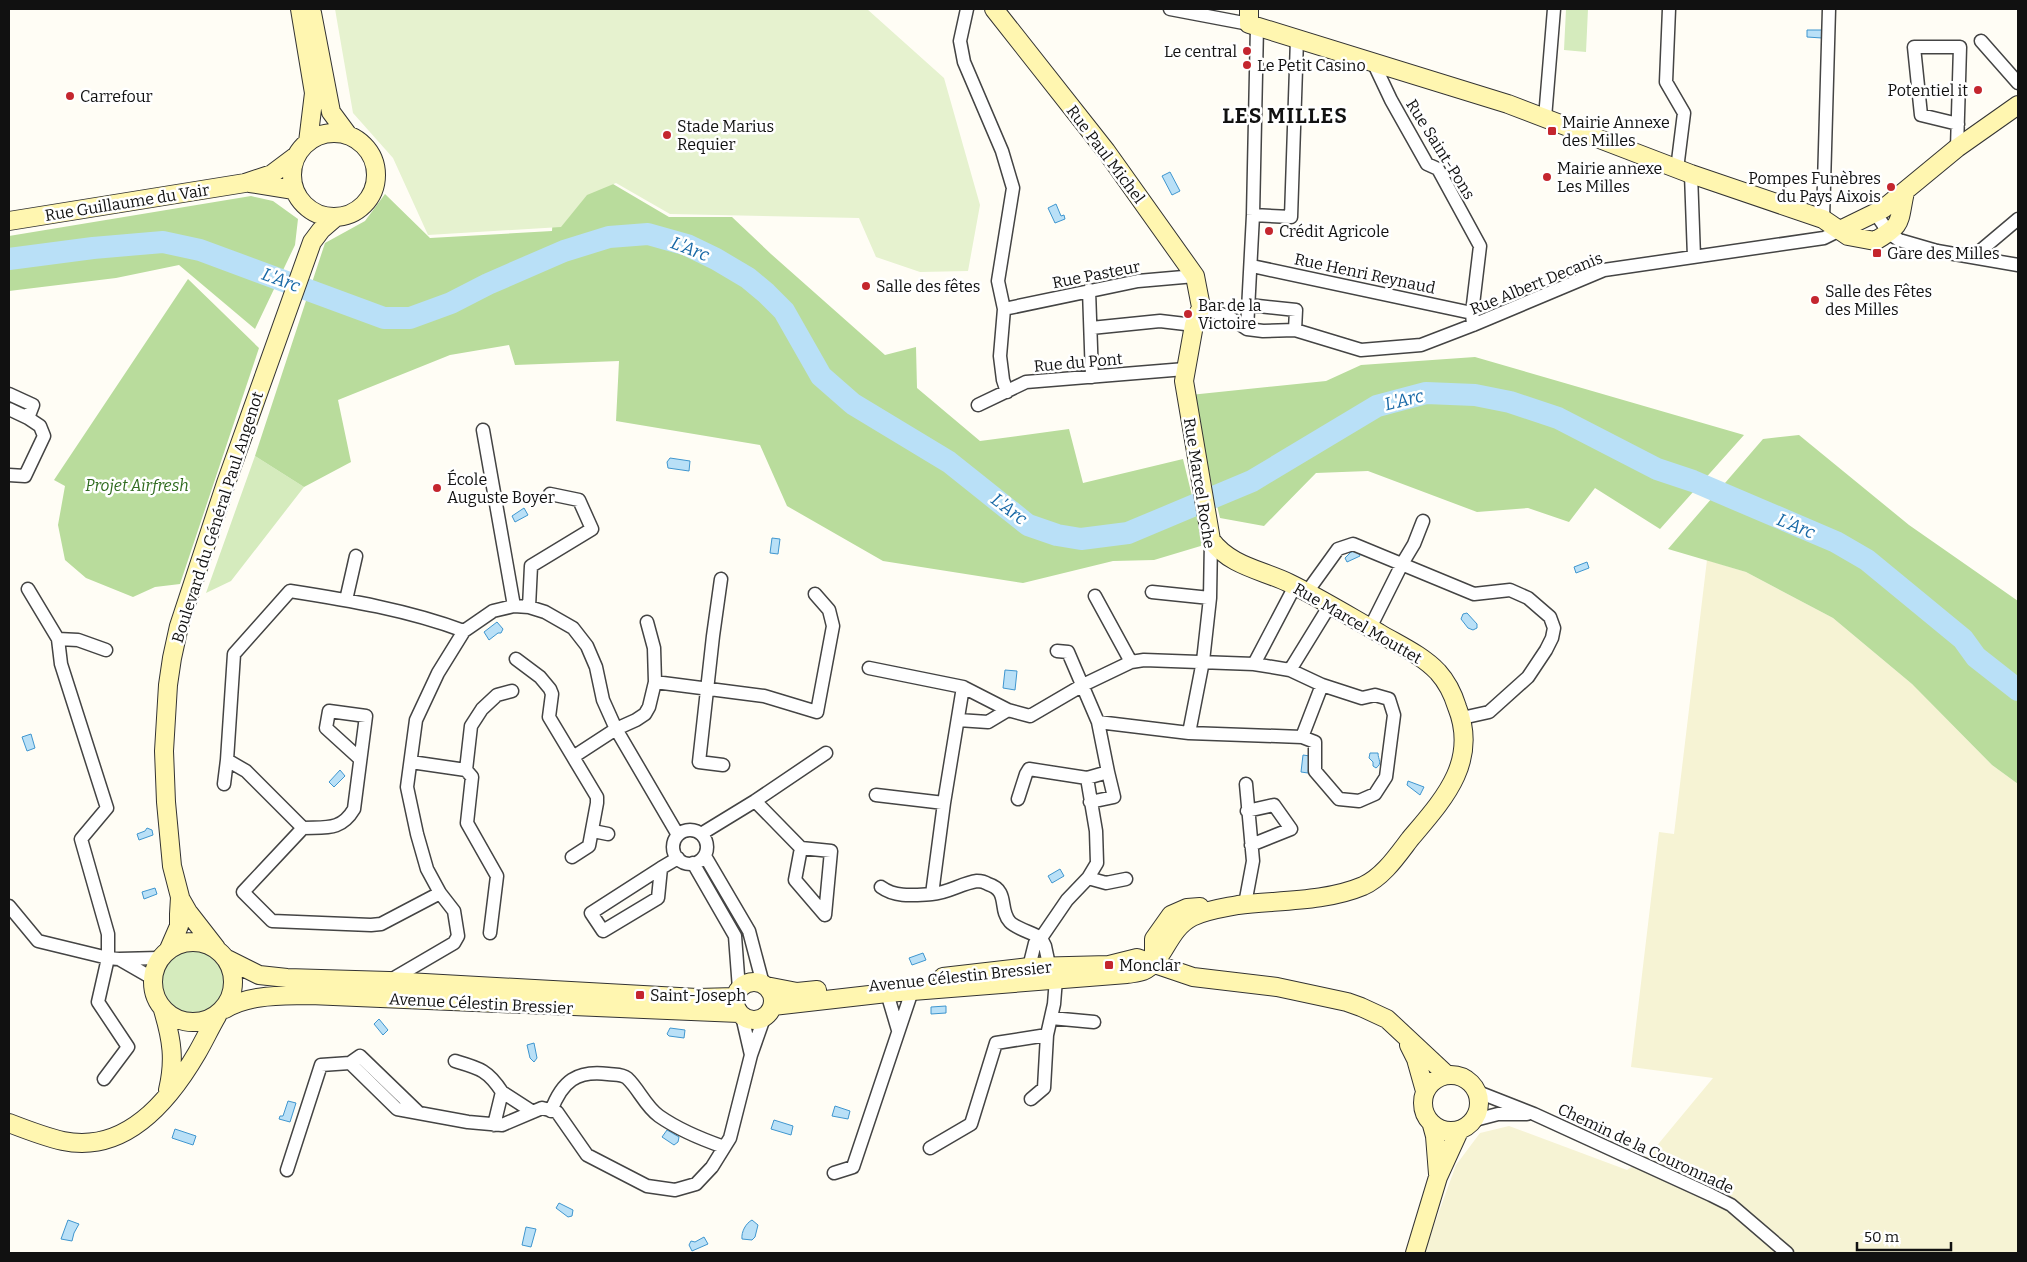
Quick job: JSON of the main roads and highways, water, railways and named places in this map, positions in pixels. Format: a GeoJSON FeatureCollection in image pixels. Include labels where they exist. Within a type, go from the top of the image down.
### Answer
{"type":"FeatureCollection","features":[{"type":"Feature","properties":{"kind":"main road"},"geometry":{"type":"LineString","coordinates":[[300,9],[314,93],[308,142]]}},
{"type":"Feature","properties":{"kind":"main road"},"geometry":{"type":"LineString","coordinates":[[311,9],[331,112],[348,135]]}},
{"type":"Feature","properties":{"kind":"main road","name":"Rue Paul Michel"},"geometry":{"type":"LineString","coordinates":[[994,9],[1106,151],[1195,276],[1201,307]]}},
{"type":"Feature","properties":{"kind":"main road"},"geometry":{"type":"LineString","coordinates":[[1251,19],[1297,39],[1508,104],[1684,172],[1823,219],[1848,236],[1875,241],[1894,228],[1905,192]]}},
{"type":"Feature","properties":{"kind":"main road"},"geometry":{"type":"LineString","coordinates":[[1840,230],[1876,214],[1957,148],[2018,105]]}},
{"type":"Feature","properties":{"kind":"main road"},"geometry":{"type":"LineString","coordinates":[[334,133],[348,135],[360,142],[369,151],[375,164],[377,177],[375,188],[370,199],[362,207],[350,214],[336,217],[318,214],[304,205],[294,190],[292,167],[296,156],[308,142],[320,135],[334,133]]}},
{"type":"Feature","properties":{"kind":"main road","name":"Rue Guillaume du Vair"},"geometry":{"type":"LineString","coordinates":[[9,221],[245,183],[272,174],[296,156]]}},
{"type":"Feature","properties":{"kind":"main road","name":"Rue Guillaume du Vair"},"geometry":{"type":"LineString","coordinates":[[245,183],[294,190]]}},
{"type":"Feature","properties":{"kind":"main road"},"geometry":{"type":"LineString","coordinates":[[304,205],[310,246]]}},
{"type":"Feature","properties":{"kind":"main road"},"geometry":{"type":"LineString","coordinates":[[310,246],[321,230],[336,217]]}},
{"type":"Feature","properties":{"kind":"main road","name":"Boulevard du Général Paul Angenot"},"geometry":{"type":"LineString","coordinates":[[221,954],[188,912],[180,897],[172,866],[166,802],[164,751],[168,685],[179,626],[226,483],[310,246]]}},
{"type":"Feature","properties":{"kind":"main road","name":"Rue Marcel Roche"},"geometry":{"type":"LineString","coordinates":[[1201,307],[1194,325],[1184,380],[1210,534]]}},
{"type":"Feature","properties":{"kind":"main road","name":"Rue Marcel Mouttet"},"geometry":{"type":"LineString","coordinates":[[1154,963],[1174,931],[1192,917],[1216,908],[1339,894],[1364,885],[1381,873],[1449,792],[1460,768],[1464,740],[1462,718],[1447,684],[1426,661],[1301,589],[1230,558],[1219,551],[1210,534]]}},
{"type":"Feature","properties":{"kind":"main road","name":"Boulevard du Général Paul Angenot"},"geometry":{"type":"LineString","coordinates":[[164,953],[179,926],[180,897]]}},
{"type":"Feature","properties":{"kind":"main road"},"geometry":{"type":"LineString","coordinates":[[9,1123],[65,1141],[96,1141],[125,1132],[150,1116],[166,1100],[198,1053],[233,992],[233,973],[221,954],[203,943],[184,942],[164,953],[152,978],[155,997],[163,1010],[173,1050],[172,1071],[166,1100]]}},
{"type":"Feature","properties":{"kind":"main road","name":"Avenue Célestin Bressier"},"geometry":{"type":"LineString","coordinates":[[221,954],[259,975],[697,998],[739,1004]]}},
{"type":"Feature","properties":{"kind":"main road"},"geometry":{"type":"LineString","coordinates":[[1154,963],[1193,977],[1277,987],[1361,1007],[1387,1019],[1447,1075]]}},
{"type":"Feature","properties":{"kind":"main road","name":"Avenue Célestin Bressier"},"geometry":{"type":"LineString","coordinates":[[769,1012],[887,993],[1054,972],[1127,974],[1142,972],[1154,963]]}},
{"type":"Feature","properties":{"kind":"main road","name":"Avenue Célestin Bressier"},"geometry":{"type":"LineString","coordinates":[[764,985],[797,992],[1029,967],[1054,972]]}},
{"type":"Feature","properties":{"kind":"main road"},"geometry":{"type":"LineString","coordinates":[[750,982],[764,985],[772,995],[769,1012],[752,1020],[739,1004],[750,982]]}},
{"type":"Feature","properties":{"kind":"main road","name":"Avenue Célestin Bressier"},"geometry":{"type":"LineString","coordinates":[[221,1012],[236,1002],[256,998],[310,995],[739,1004]]}},
{"type":"Feature","properties":{"kind":"main road"},"geometry":{"type":"LineString","coordinates":[[163,1010],[179,1021],[200,1023],[221,1012]]}},
{"type":"Feature","properties":{"kind":"main road"},"geometry":{"type":"LineString","coordinates":[[1404,1036],[1416,1059],[1425,1091],[1423,1109],[1426,1118],[1440,1130],[1450,1132],[1468,1127],[1475,1120],[1480,1102],[1478,1092],[1465,1078],[1447,1075],[1431,1083],[1425,1091]]}},
{"type":"Feature","properties":{"kind":"main road"},"geometry":{"type":"LineString","coordinates":[[1432,1125],[1435,1136],[1438,1177]]}},
{"type":"Feature","properties":{"kind":"main road"},"geometry":{"type":"LineString","coordinates":[[1415,1253],[1438,1177],[1459,1131]]}},
{"type":"Feature","properties":{"kind":"water"},"geometry":{"type":"Polygon","coordinates":[[[1807,30],[1822,30],[1822,38],[1807,37],[1807,30]]]}},
{"type":"Feature","properties":{"kind":"water"},"geometry":{"type":"Polygon","coordinates":[[[1170,172],[1180,191],[1172,195],[1162,176],[1170,172]]]}},
{"type":"Feature","properties":{"kind":"water"},"geometry":{"type":"Polygon","coordinates":[[[1056,204],[1061,216],[1064,215],[1065,219],[1055,223],[1048,208],[1056,204]]]}},
{"type":"Feature","properties":{"kind":"water"},"geometry":{"type":"Polygon","coordinates":[[[670,458],[690,461],[689,471],[668,468],[667,462],[670,458]]]}},
{"type":"Feature","properties":{"kind":"water"},"geometry":{"type":"Polygon","coordinates":[[[524,508],[528,515],[515,522],[512,516],[524,508]]]}},
{"type":"Feature","properties":{"kind":"water"},"geometry":{"type":"Polygon","coordinates":[[[772,538],[780,539],[778,554],[770,553],[772,538]]]}},
{"type":"Feature","properties":{"kind":"water"},"geometry":{"type":"Polygon","coordinates":[[[1358,551],[1360,556],[1347,562],[1345,558],[1351,552],[1358,551]]]}},
{"type":"Feature","properties":{"kind":"water"},"geometry":{"type":"Polygon","coordinates":[[[1587,562],[1589,568],[1576,573],[1574,567],[1587,562]]]}},
{"type":"Feature","properties":{"kind":"water"},"geometry":{"type":"Polygon","coordinates":[[[1467,613],[1477,624],[1477,628],[1473,630],[1468,628],[1461,619],[1463,614],[1467,613]]]}},
{"type":"Feature","properties":{"kind":"water"},"geometry":{"type":"Polygon","coordinates":[[[497,622],[503,629],[501,633],[498,633],[489,640],[484,632],[497,622]]]}},
{"type":"Feature","properties":{"kind":"water"},"geometry":{"type":"Polygon","coordinates":[[[1005,670],[1017,671],[1015,690],[1003,688],[1005,670]]]}},
{"type":"Feature","properties":{"kind":"water"},"geometry":{"type":"Polygon","coordinates":[[[31,734],[35,748],[27,751],[22,737],[31,734]]]}},
{"type":"Feature","properties":{"kind":"water"},"geometry":{"type":"Polygon","coordinates":[[[1370,753],[1378,753],[1380,763],[1376,768],[1369,758],[1370,753]]]}},
{"type":"Feature","properties":{"kind":"water"},"geometry":{"type":"Polygon","coordinates":[[[1303,755],[1310,756],[1308,773],[1301,772],[1303,755]]]}},
{"type":"Feature","properties":{"kind":"water"},"geometry":{"type":"Polygon","coordinates":[[[340,770],[345,776],[334,787],[329,782],[340,770]]]}},
{"type":"Feature","properties":{"kind":"water"},"geometry":{"type":"Polygon","coordinates":[[[1408,781],[1424,787],[1420,795],[1407,785],[1408,781]]]}},
{"type":"Feature","properties":{"kind":"water"},"geometry":{"type":"Polygon","coordinates":[[[147,828],[152,830],[153,835],[139,840],[137,834],[145,831],[147,828]]]}},
{"type":"Feature","properties":{"kind":"water"},"geometry":{"type":"Polygon","coordinates":[[[1060,869],[1064,876],[1052,883],[1048,876],[1060,869]]]}},
{"type":"Feature","properties":{"kind":"water"},"geometry":{"type":"Polygon","coordinates":[[[155,888],[157,894],[144,899],[142,892],[155,888]]]}},
{"type":"Feature","properties":{"kind":"water"},"geometry":{"type":"Polygon","coordinates":[[[923,953],[926,960],[912,965],[909,958],[923,953]]]}},
{"type":"Feature","properties":{"kind":"water"},"geometry":{"type":"Polygon","coordinates":[[[946,1006],[946,1013],[931,1014],[931,1007],[946,1006]]]}},
{"type":"Feature","properties":{"kind":"water"},"geometry":{"type":"Polygon","coordinates":[[[379,1019],[388,1030],[383,1035],[374,1024],[379,1019]]]}},
{"type":"Feature","properties":{"kind":"water"},"geometry":{"type":"Polygon","coordinates":[[[670,1028],[685,1030],[684,1038],[669,1036],[667,1034],[670,1028]]]}},
{"type":"Feature","properties":{"kind":"water"},"geometry":{"type":"Polygon","coordinates":[[[534,1043],[537,1058],[534,1062],[530,1058],[527,1045],[534,1043]]]}},
{"type":"Feature","properties":{"kind":"water"},"geometry":{"type":"Polygon","coordinates":[[[288,1101],[296,1103],[290,1122],[279,1119],[280,1116],[283,1116],[288,1101]]]}},
{"type":"Feature","properties":{"kind":"water"},"geometry":{"type":"Polygon","coordinates":[[[835,1106],[850,1111],[848,1119],[832,1116],[835,1106]]]}},
{"type":"Feature","properties":{"kind":"water"},"geometry":{"type":"Polygon","coordinates":[[[774,1120],[793,1126],[791,1135],[771,1129],[774,1120]]]}},
{"type":"Feature","properties":{"kind":"water"},"geometry":{"type":"Polygon","coordinates":[[[175,1129],[196,1136],[193,1145],[172,1138],[175,1129]]]}},
{"type":"Feature","properties":{"kind":"water"},"geometry":{"type":"Polygon","coordinates":[[[667,1130],[679,1137],[678,1142],[674,1145],[662,1137],[667,1130]]]}},
{"type":"Feature","properties":{"kind":"water"},"geometry":{"type":"Polygon","coordinates":[[[559,1203],[573,1210],[572,1216],[568,1217],[556,1208],[559,1203]]]}},
{"type":"Feature","properties":{"kind":"water"},"geometry":{"type":"Polygon","coordinates":[[[68,1220],[79,1224],[72,1241],[61,1239],[68,1220]]]}},
{"type":"Feature","properties":{"kind":"water"},"geometry":{"type":"Polygon","coordinates":[[[752,1220],[758,1225],[755,1237],[752,1240],[742,1239],[744,1228],[752,1220]]]}},
{"type":"Feature","properties":{"kind":"water"},"geometry":{"type":"Polygon","coordinates":[[[526,1227],[536,1229],[531,1247],[522,1245],[526,1227]]]}},
{"type":"Feature","properties":{"kind":"water"},"geometry":{"type":"Polygon","coordinates":[[[704,1237],[708,1244],[692,1251],[689,1245],[691,1241],[695,1242],[704,1237]]]}},
{"type":"Feature","properties":{"kind":"waterway","name":"L'Arc"},"geometry":{"type":"LineString","coordinates":[[9,259],[93,248],[163,242],[200,250],[384,318],[410,318],[451,303],[488,284],[564,251],[609,237],[648,234],[687,245],[748,278],[784,311],[821,376],[853,404],[949,462],[1028,525],[1057,535],[1081,539],[1128,533],[1252,481],[1377,406],[1426,393],[1475,395],[1510,402],[1558,418],[1657,469],[1693,481],[1836,542],[1867,560],[1963,639],[1976,657],[2018,690]]}},
{"type":"Feature","properties":{"kind":"place","name":"Le central"},"geometry":{"type":"Point","coordinates":[1247,51]}},
{"type":"Feature","properties":{"kind":"place","name":"Le Petit Casino"},"geometry":{"type":"Point","coordinates":[1247,65]}},
{"type":"Feature","properties":{"kind":"place","name":"Potentiel it"},"geometry":{"type":"Point","coordinates":[1978,90]}},
{"type":"Feature","properties":{"kind":"place","name":"Carrefour"},"geometry":{"type":"Point","coordinates":[70,96]}},
{"type":"Feature","properties":{"kind":"place","name":"Mairie Annexe des Milles"},"geometry":{"type":"Point","coordinates":[1552,131]}},
{"type":"Feature","properties":{"kind":"place","name":"Stade Marius Requier"},"geometry":{"type":"Point","coordinates":[667,135]}},
{"type":"Feature","properties":{"kind":"place","name":"Mairie annexe Les Milles"},"geometry":{"type":"Point","coordinates":[1547,177]}},
{"type":"Feature","properties":{"kind":"place","name":"Pompes Funèbres du Pays Aixois"},"geometry":{"type":"Point","coordinates":[1891,187]}},
{"type":"Feature","properties":{"kind":"place","name":"Crédit Agricole"},"geometry":{"type":"Point","coordinates":[1269,231]}},
{"type":"Feature","properties":{"kind":"place","name":"Gare des Milles"},"geometry":{"type":"Point","coordinates":[1877,253]}},
{"type":"Feature","properties":{"kind":"place","name":"Salle des fêtes"},"geometry":{"type":"Point","coordinates":[866,286]}},
{"type":"Feature","properties":{"kind":"place","name":"Salle des Fêtes des Milles"},"geometry":{"type":"Point","coordinates":[1815,300]}},
{"type":"Feature","properties":{"kind":"place","name":"Bar de la Victoire"},"geometry":{"type":"Point","coordinates":[1188,314]}},
{"type":"Feature","properties":{"kind":"place","name":"École Auguste Boyer"},"geometry":{"type":"Point","coordinates":[437,488]}},
{"type":"Feature","properties":{"kind":"place","name":"Monclar"},"geometry":{"type":"Point","coordinates":[1109,965]}},
{"type":"Feature","properties":{"kind":"place","name":"Saint-Joseph"},"geometry":{"type":"Point","coordinates":[640,995]}},
{"type":"Feature","properties":{"kind":"district","name":"LES MILLES"},"geometry":{"type":"Point","coordinates":[1285,116]}},
{"type":"Feature","properties":{"kind":"park label","name":"Projet Airfresh"},"geometry":{"type":"Point","coordinates":[137,485]}}]}
